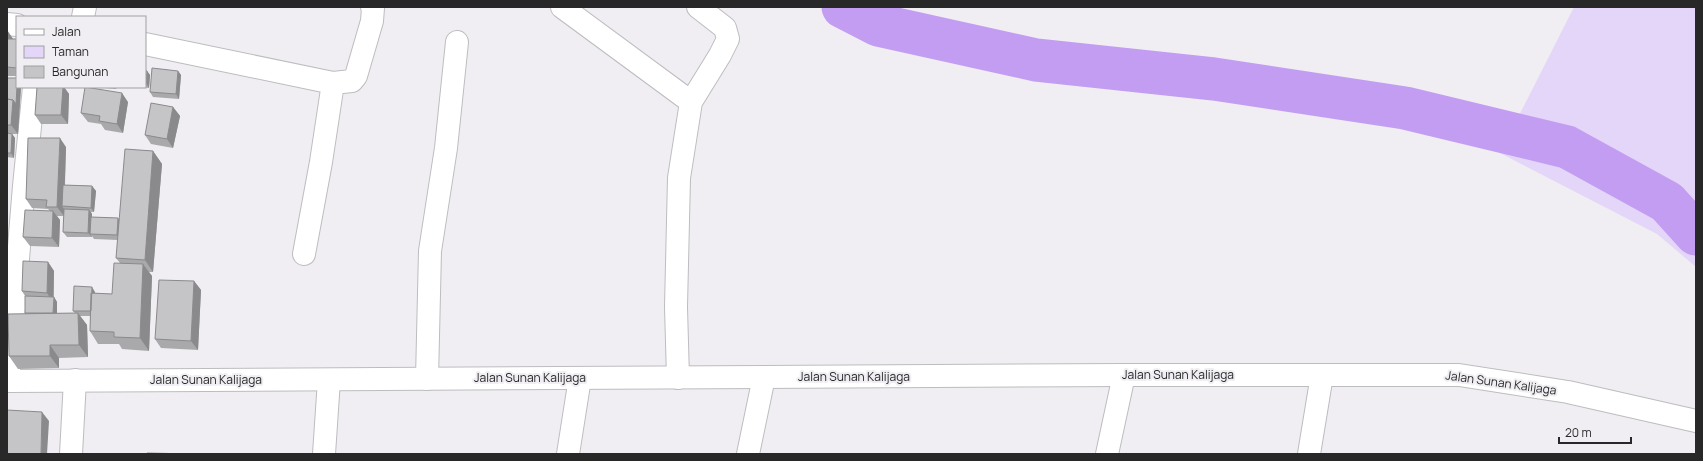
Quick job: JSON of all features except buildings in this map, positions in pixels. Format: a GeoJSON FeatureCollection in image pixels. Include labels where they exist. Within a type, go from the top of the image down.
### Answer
{"type":"FeatureCollection","features":[{"type":"Feature","properties":{"kind":"street"},"geometry":{"type":"LineString","coordinates":[[146,44],[333,82],[352,81],[356,76],[372,21],[374,8],[372,7]]}},
{"type":"Feature","properties":{"kind":"street"},"geometry":{"type":"LineString","coordinates":[[562,7],[691,102]]}},
{"type":"Feature","properties":{"kind":"street"},"geometry":{"type":"LineString","coordinates":[[678,378],[676,307],[679,178],[691,102],[720,55],[728,39],[725,28],[698,7]]}},
{"type":"Feature","properties":{"kind":"street"},"geometry":{"type":"LineString","coordinates":[[427,379],[430,251],[446,148],[457,42]]}},
{"type":"Feature","properties":{"kind":"street"},"geometry":{"type":"LineString","coordinates":[[304,254],[321,162],[333,82]]}},
{"type":"Feature","properties":{"kind":"street"},"geometry":{"type":"LineString","coordinates":[[8,381],[23,194],[34,88]]}},
{"type":"Feature","properties":{"kind":"street"},"geometry":{"type":"LineString","coordinates":[[1107,454],[1124,375]]}},
{"type":"Feature","properties":{"kind":"street","name":"Jalan Sunan Kalijaga"},"geometry":{"type":"LineString","coordinates":[[8,381],[1124,375],[1459,375],[1568,392],[1696,421]]}},
{"type":"Feature","properties":{"kind":"street"},"geometry":{"type":"LineString","coordinates":[[1309,454],[1322,375]]}},
{"type":"Feature","properties":{"kind":"street"},"geometry":{"type":"LineString","coordinates":[[748,454],[764,377]]}},
{"type":"Feature","properties":{"kind":"street"},"geometry":{"type":"LineString","coordinates":[[568,454],[580,378]]}},
{"type":"Feature","properties":{"kind":"street"},"geometry":{"type":"LineString","coordinates":[[70,454],[75,380]]}},
{"type":"Feature","properties":{"kind":"street"},"geometry":{"type":"LineString","coordinates":[[324,454],[329,380]]}},
{"type":"Feature","properties":{"kind":"green space"},"geometry":{"type":"Polygon","coordinates":[[[1574,7],[1696,7],[1696,267],[1657,234],[1500,153],[1574,7]]]}},
{"type":"Feature","properties":{"kind":"waterway"},"geometry":{"type":"LineString","coordinates":[[843,7],[878,25],[1036,60],[1214,79],[1405,108],[1567,147],[1667,202],[1696,234]]}}]}
